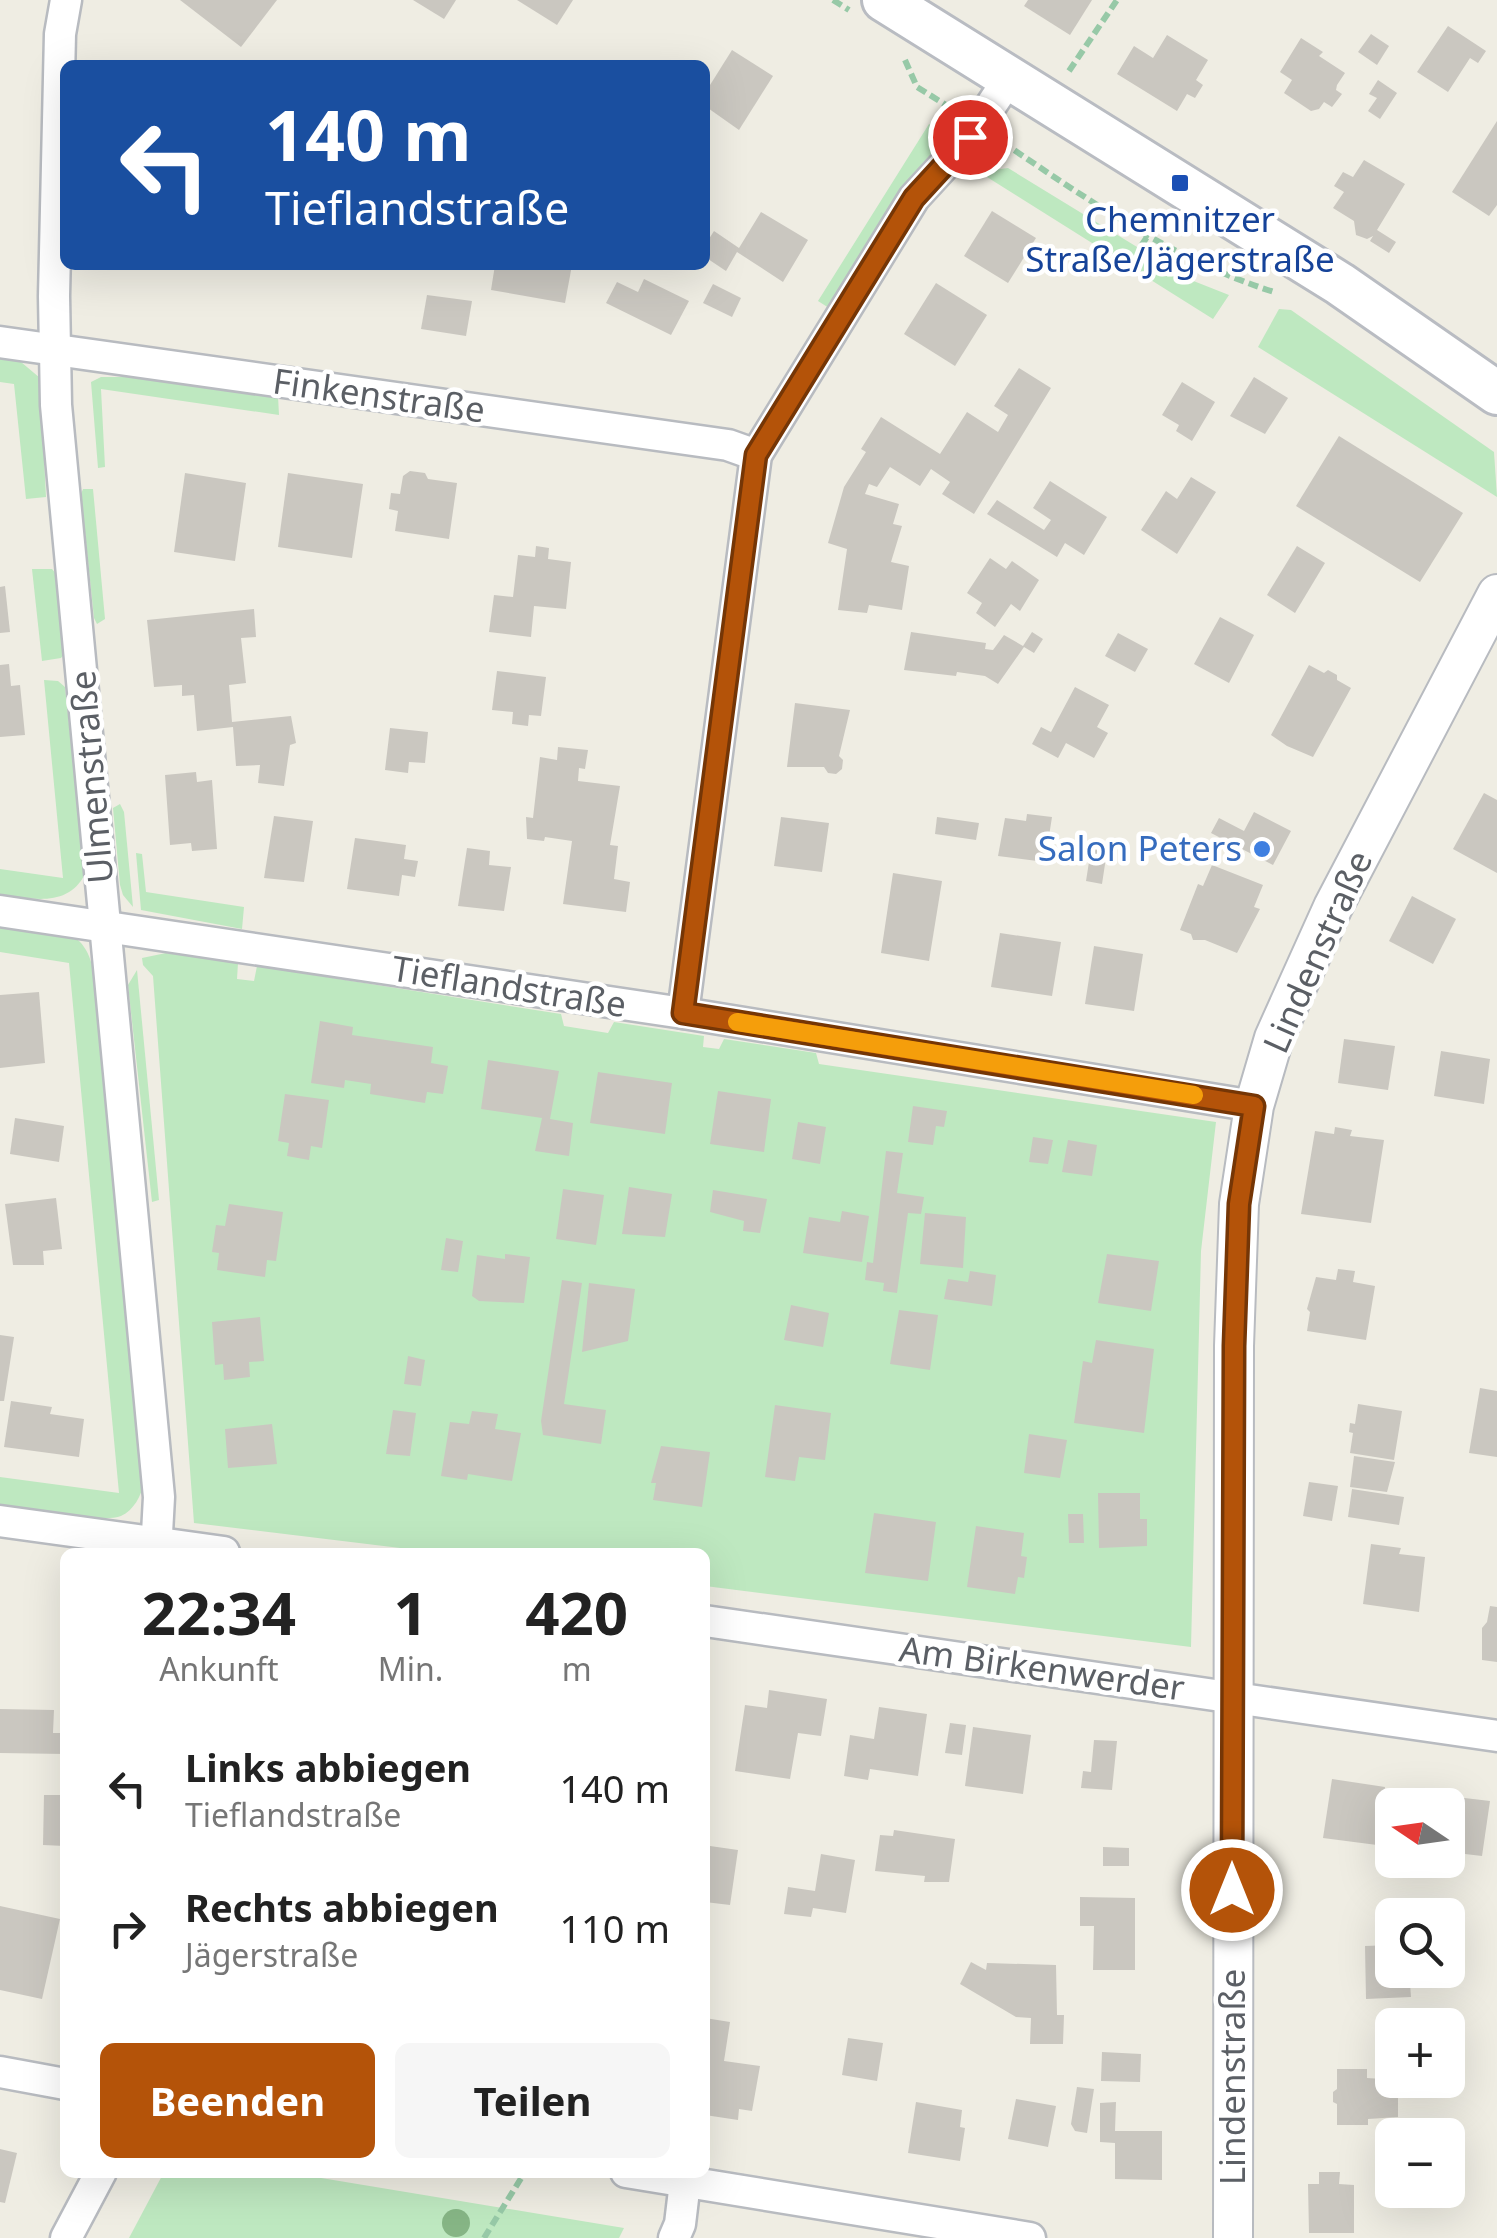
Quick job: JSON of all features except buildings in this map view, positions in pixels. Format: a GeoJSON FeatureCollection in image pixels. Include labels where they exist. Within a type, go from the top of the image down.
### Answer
{"type":"FeatureCollection","features":[{"type":"Feature","properties":{"kind":"main road"},"geometry":{"type":"LineString","coordinates":[[884,0],[1340,284],[1497,393]]}},
{"type":"Feature","properties":{"kind":"street","name":"Ulmenstraße"},"geometry":{"type":"LineString","coordinates":[[66,0],[60,34],[56,405],[159,1497],[156,1548]]}},
{"type":"Feature","properties":{"kind":"street"},"geometry":{"type":"LineString","coordinates":[[683,1013],[756,455],[914,198],[974,131],[1010,77]]}},
{"type":"Feature","properties":{"kind":"street","name":"Finkenstraße"},"geometry":{"type":"LineString","coordinates":[[0,342],[728,446],[756,455]]}},
{"type":"Feature","properties":{"kind":"street","name":"Lindenstraße"},"geometry":{"type":"LineString","coordinates":[[1233,2238],[1234,1346],[1238,1222],[1254,1106],[1274,1038],[1311,952],[1497,594]]}},
{"type":"Feature","properties":{"kind":"street","name":"Tieflandstraße"},"geometry":{"type":"LineString","coordinates":[[0,910],[683,1013],[1254,1106]]}},
{"type":"Feature","properties":{"kind":"street"},"geometry":{"type":"LineString","coordinates":[[0,1520],[156,1548]]}},
{"type":"Feature","properties":{"kind":"street","name":"Am Birkenwerder"},"geometry":{"type":"LineString","coordinates":[[710,1622],[1497,1736]]}},
{"type":"Feature","properties":{"kind":"street"},"geometry":{"type":"LineString","coordinates":[[0,2072],[60,2083]]}},
{"type":"Feature","properties":{"kind":"street"},"geometry":{"type":"LineString","coordinates":[[66,2238],[98,2178]]}},
{"type":"Feature","properties":{"kind":"street"},"geometry":{"type":"LineString","coordinates":[[661,2178],[1030,2238]]}},
{"type":"Feature","properties":{"kind":"street"},"geometry":{"type":"LineString","coordinates":[[674,2238],[680,2224],[684,2182]]}},
{"type":"Feature","properties":{"kind":"path"},"geometry":{"type":"LineString","coordinates":[[1050,102],[1117,0]]}},
{"type":"Feature","properties":{"kind":"path"},"geometry":{"type":"LineString","coordinates":[[974,131],[1147,237],[1245,283],[1279,294]]}},
{"type":"Feature","properties":{"kind":"path"},"geometry":{"type":"LineString","coordinates":[[1141,246],[1156,222]]}},
{"type":"Feature","properties":{"kind":"path"},"geometry":{"type":"LineString","coordinates":[[484,2238],[522,2178]]}},
{"type":"Feature","properties":{"kind":"green space"},"geometry":{"type":"Polygon","coordinates":[[[929,124],[948,135],[924,162],[829,308],[818,301],[929,124]]]}},
{"type":"Feature","properties":{"kind":"green space"},"geometry":{"type":"Polygon","coordinates":[[[1008,168],[1191,280],[1229,295],[1213,319],[979,172],[1008,168]]]}},
{"type":"Feature","properties":{"kind":"green space"},"geometry":{"type":"Polygon","coordinates":[[[1279,309],[1291,310],[1494,452],[1497,497],[1258,347],[1279,309]]]}},
{"type":"Feature","properties":{"kind":"green space"},"geometry":{"type":"Polygon","coordinates":[[[0,357],[21,362],[40,378],[46,497],[26,499],[14,384],[0,382],[0,357]]]}},
{"type":"Feature","properties":{"kind":"green space"},"geometry":{"type":"Polygon","coordinates":[[[101,377],[278,396],[279,415],[101,389],[105,467],[98,468],[91,382],[101,377]]]}},
{"type":"Feature","properties":{"kind":"green space"},"geometry":{"type":"Polygon","coordinates":[[[83,489],[93,489],[105,619],[97,624],[81,494],[83,489]]]}},
{"type":"Feature","properties":{"kind":"green space"},"geometry":{"type":"Polygon","coordinates":[[[32,569],[52,569],[57,575],[64,654],[61,658],[42,661],[32,569]]]}},
{"type":"Feature","properties":{"kind":"green space"},"geometry":{"type":"Polygon","coordinates":[[[44,680],[58,681],[65,687],[85,874],[69,892],[36,899],[0,894],[0,869],[63,878],[44,680]]]}},
{"type":"Feature","properties":{"kind":"green space"},"geometry":{"type":"Polygon","coordinates":[[[120,804],[133,907],[120,885],[113,808],[120,804]]]}},
{"type":"Feature","properties":{"kind":"green space"},"geometry":{"type":"Polygon","coordinates":[[[136,853],[142,854],[146,892],[244,907],[242,929],[141,910],[136,853]]]}},
{"type":"Feature","properties":{"kind":"green space"},"geometry":{"type":"Polygon","coordinates":[[[0,924],[73,936],[88,954],[97,991],[144,1483],[130,1510],[111,1518],[0,1504],[0,1477],[119,1493],[69,963],[0,952],[0,924]]]}},
{"type":"Feature","properties":{"kind":"green space"},"geometry":{"type":"Polygon","coordinates":[[[166,953],[238,963],[237,979],[254,981],[257,966],[561,1014],[564,1026],[608,1033],[614,1022],[704,1036],[703,1047],[719,1049],[724,1039],[816,1053],[819,1064],[1216,1122],[1201,1251],[1191,1647],[710,1587],[710,1548],[400,1548],[194,1523],[153,976],[142,958],[166,953]]]}},
{"type":"Feature","properties":{"kind":"green space"},"geometry":{"type":"Polygon","coordinates":[[[137,970],[159,1200],[152,1202],[128,985],[137,970]]]}},
{"type":"Feature","properties":{"kind":"green space"},"geometry":{"type":"Polygon","coordinates":[[[161,2178],[321,2178],[624,2228],[619,2238],[129,2238],[161,2178]]]}},
{"type":"Feature","properties":{"kind":"slow traffic"},"geometry":{"type":"LineString","coordinates":[[737,1022],[1194,1095]]}},
{"type":"Feature","properties":{"kind":"place","name":"Chemnitzer Straße/Jägerstraße"},"geometry":{"type":"Point","coordinates":[1180,183]}},
{"type":"Feature","properties":{"kind":"place","name":"Salon Peters"},"geometry":{"type":"Point","coordinates":[1262,849]}},
{"type":"Feature","properties":{"kind":"route"},"geometry":{"type":"LineString","coordinates":[[970,137],[914,198],[756,455],[683,1013],[1254,1106],[1239,1204],[1234,1346],[1232,1890]]}}]}
